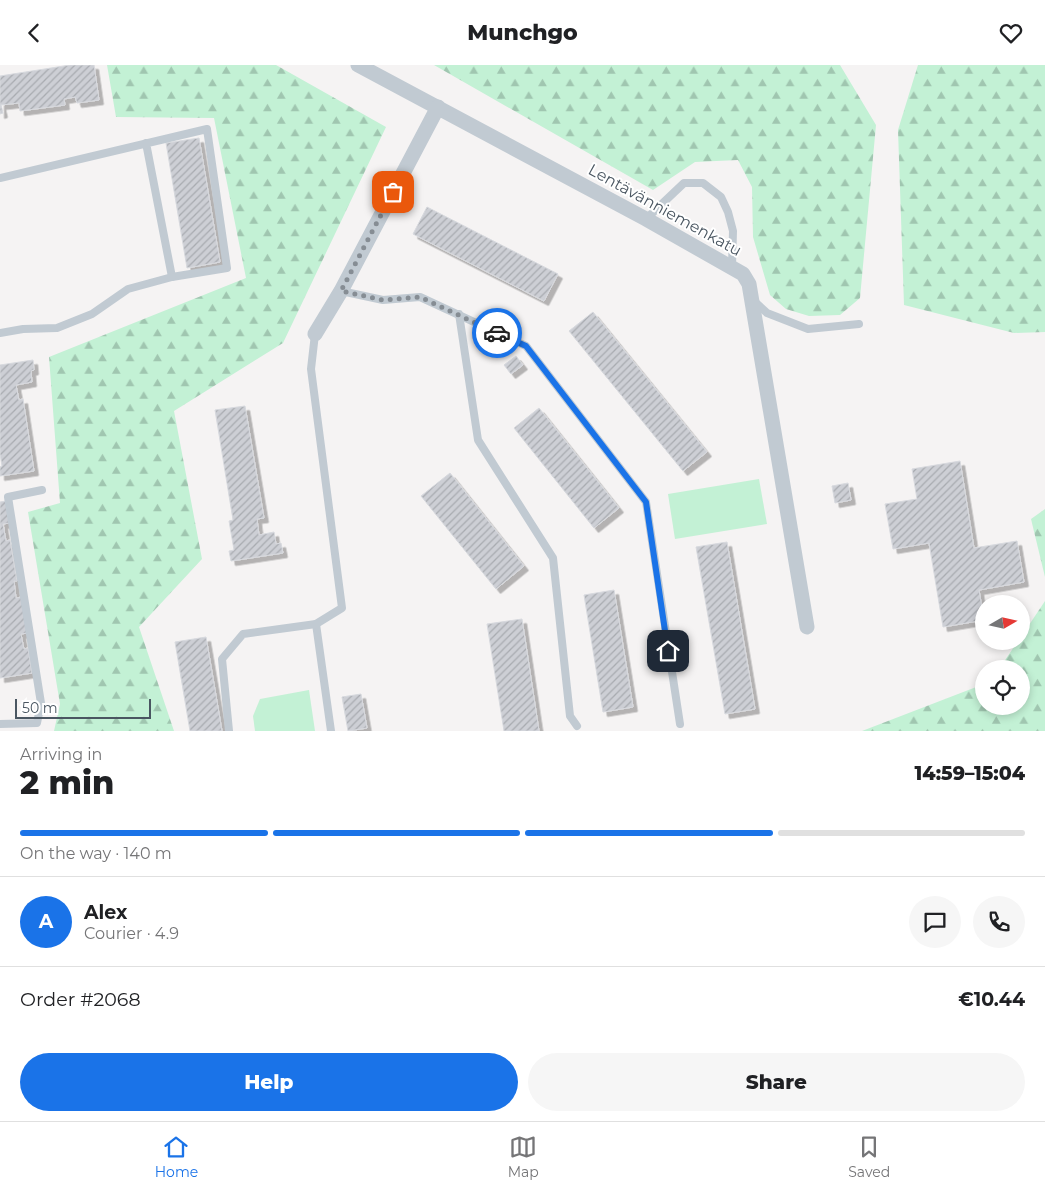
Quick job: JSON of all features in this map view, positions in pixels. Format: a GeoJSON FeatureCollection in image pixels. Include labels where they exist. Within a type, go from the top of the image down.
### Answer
{"type":"FeatureCollection","features":[{"type":"Feature","properties":{"kind":"street","name":"Lentävänniemenkatu"},"geometry":{"type":"LineString","coordinates":[[358,65],[646,219],[732,266],[743,274],[749,284],[807,627]]}},
{"type":"Feature","properties":{"kind":"street"},"geometry":{"type":"LineString","coordinates":[[315,333],[341,291],[438,107]]}},
{"type":"Feature","properties":{"kind":"lane"},"geometry":{"type":"LineString","coordinates":[[0,178],[207,129],[227,268],[172,277],[128,289],[92,315],[57,328],[23,329],[0,333]]}},
{"type":"Feature","properties":{"kind":"lane"},"geometry":{"type":"LineString","coordinates":[[146,143],[172,277]]}},
{"type":"Feature","properties":{"kind":"lane"},"geometry":{"type":"LineString","coordinates":[[646,219],[684,183],[703,183],[721,197],[728,212],[733,231],[732,266]]}},
{"type":"Feature","properties":{"kind":"lane"},"geometry":{"type":"LineString","coordinates":[[341,291],[383,300],[420,297],[526,346],[646,502],[680,724]]}},
{"type":"Feature","properties":{"kind":"lane"},"geometry":{"type":"LineString","coordinates":[[751,299],[767,313],[808,329],[859,324]]}},
{"type":"Feature","properties":{"kind":"lane"},"geometry":{"type":"LineString","coordinates":[[459,315],[478,440],[553,558],[570,716],[577,726]]}},
{"type":"Feature","properties":{"kind":"lane"},"geometry":{"type":"LineString","coordinates":[[229,731],[222,659],[243,633],[316,624],[342,608],[311,369],[315,333]]}},
{"type":"Feature","properties":{"kind":"lane"},"geometry":{"type":"LineString","coordinates":[[0,724],[37,723],[40,703],[4,498],[42,491]]}},
{"type":"Feature","properties":{"kind":"lane"},"geometry":{"type":"LineString","coordinates":[[316,624],[331,731]]}},
{"type":"Feature","properties":{"kind":"green space"},"geometry":{"type":"Polygon","coordinates":[[[107,65],[276,65],[386,127],[283,343],[174,411],[202,559],[139,627],[174,731],[54,731],[60,704],[28,512],[60,503],[49,357],[246,278],[214,118],[116,117],[107,65]]]}},
{"type":"Feature","properties":{"kind":"green space"},"geometry":{"type":"Polygon","coordinates":[[[434,65],[840,65],[876,125],[860,298],[840,315],[809,316],[786,309],[770,295],[753,237],[752,187],[738,160],[695,162],[653,190],[434,65]]]}},
{"type":"Feature","properties":{"kind":"green space"},"geometry":{"type":"Polygon","coordinates":[[[918,65],[1045,65],[1045,332],[1014,333],[904,305],[898,130],[918,65]]]}},
{"type":"Feature","properties":{"kind":"green space"},"geometry":{"type":"Polygon","coordinates":[[[759,479],[767,524],[675,539],[668,494],[759,479]]]}},
{"type":"Feature","properties":{"kind":"green space"},"geometry":{"type":"Polygon","coordinates":[[[1045,509],[1045,577],[1031,519],[1045,509]]]}},
{"type":"Feature","properties":{"kind":"green space"},"geometry":{"type":"Polygon","coordinates":[[[1045,601],[1045,731],[862,731],[975,687],[975,715],[1030,715],[1030,660],[1005,660],[1012,650],[1030,650],[1030,624],[1045,601]]]}},
{"type":"Feature","properties":{"kind":"green space"},"geometry":{"type":"Polygon","coordinates":[[[309,690],[315,731],[255,731],[253,716],[260,699],[309,690]]]}},
{"type":"Feature","properties":{"kind":"building"},"geometry":{"type":"Polygon","coordinates":[[[70,65],[94,65],[99,100],[77,103],[75,97],[64,99],[65,105],[20,111],[19,103],[1,105],[3,113],[0,114],[0,76],[70,65]]]}},
{"type":"Feature","properties":{"kind":"building"},"geometry":{"type":"Polygon","coordinates":[[[199,138],[220,262],[187,268],[166,143],[199,138]]]}},
{"type":"Feature","properties":{"kind":"building"},"geometry":{"type":"Polygon","coordinates":[[[427,207],[558,274],[544,301],[413,234],[427,207]]]}},
{"type":"Feature","properties":{"kind":"building"},"geometry":{"type":"Polygon","coordinates":[[[593,312],[707,452],[683,471],[569,331],[593,312]]]}},
{"type":"Feature","properties":{"kind":"building"},"geometry":{"type":"Polygon","coordinates":[[[516,356],[523,365],[511,374],[504,365],[516,356]]]}},
{"type":"Feature","properties":{"kind":"building"},"geometry":{"type":"Polygon","coordinates":[[[33,360],[32,382],[16,385],[19,400],[23,399],[34,471],[0,476],[0,467],[2,466],[0,454],[0,365],[33,360]]]}},
{"type":"Feature","properties":{"kind":"building"},"geometry":{"type":"Polygon","coordinates":[[[245,406],[264,518],[257,519],[259,535],[274,532],[276,544],[281,543],[283,553],[231,561],[229,551],[234,550],[229,521],[233,520],[215,410],[245,406]]]}},
{"type":"Feature","properties":{"kind":"building"},"geometry":{"type":"Polygon","coordinates":[[[539,408],[619,508],[594,528],[514,428],[539,408]]]}},
{"type":"Feature","properties":{"kind":"building"},"geometry":{"type":"Polygon","coordinates":[[[960,461],[974,548],[1017,541],[1024,582],[979,590],[980,595],[975,595],[975,622],[943,627],[929,543],[893,549],[885,504],[917,499],[912,469],[960,461]]]}},
{"type":"Feature","properties":{"kind":"building"},"geometry":{"type":"Polygon","coordinates":[[[450,473],[524,566],[496,589],[421,496],[450,473]]]}},
{"type":"Feature","properties":{"kind":"building"},"geometry":{"type":"Polygon","coordinates":[[[848,483],[851,500],[835,503],[832,486],[848,483]]]}},
{"type":"Feature","properties":{"kind":"building"},"geometry":{"type":"Polygon","coordinates":[[[6,501],[9,523],[3,524],[6,541],[10,540],[17,581],[14,581],[16,598],[22,597],[27,633],[21,634],[24,649],[28,648],[32,673],[0,678],[0,502],[6,501]]]}},
{"type":"Feature","properties":{"kind":"building"},"geometry":{"type":"Polygon","coordinates":[[[727,542],[755,709],[725,714],[696,547],[727,542]]]}},
{"type":"Feature","properties":{"kind":"building"},"geometry":{"type":"Polygon","coordinates":[[[614,590],[633,707],[603,712],[584,595],[614,590]]]}},
{"type":"Feature","properties":{"kind":"building"},"geometry":{"type":"Polygon","coordinates":[[[522,619],[539,731],[504,731],[487,624],[522,619]]]}},
{"type":"Feature","properties":{"kind":"building"},"geometry":{"type":"Polygon","coordinates":[[[206,637],[222,731],[190,731],[175,642],[206,637]]]}},
{"type":"Feature","properties":{"kind":"building"},"geometry":{"type":"Polygon","coordinates":[[[361,694],[367,728],[348,731],[342,697],[361,694]]]}},
{"type":"Feature","properties":{"kind":"way so far"},"geometry":{"type":"LineString","coordinates":[[393,192],[341,291],[383,300],[420,297],[497,333]]}},
{"type":"Feature","properties":{"kind":"route"},"geometry":{"type":"LineString","coordinates":[[497,333],[526,346],[646,502],[668,651]]}}]}
